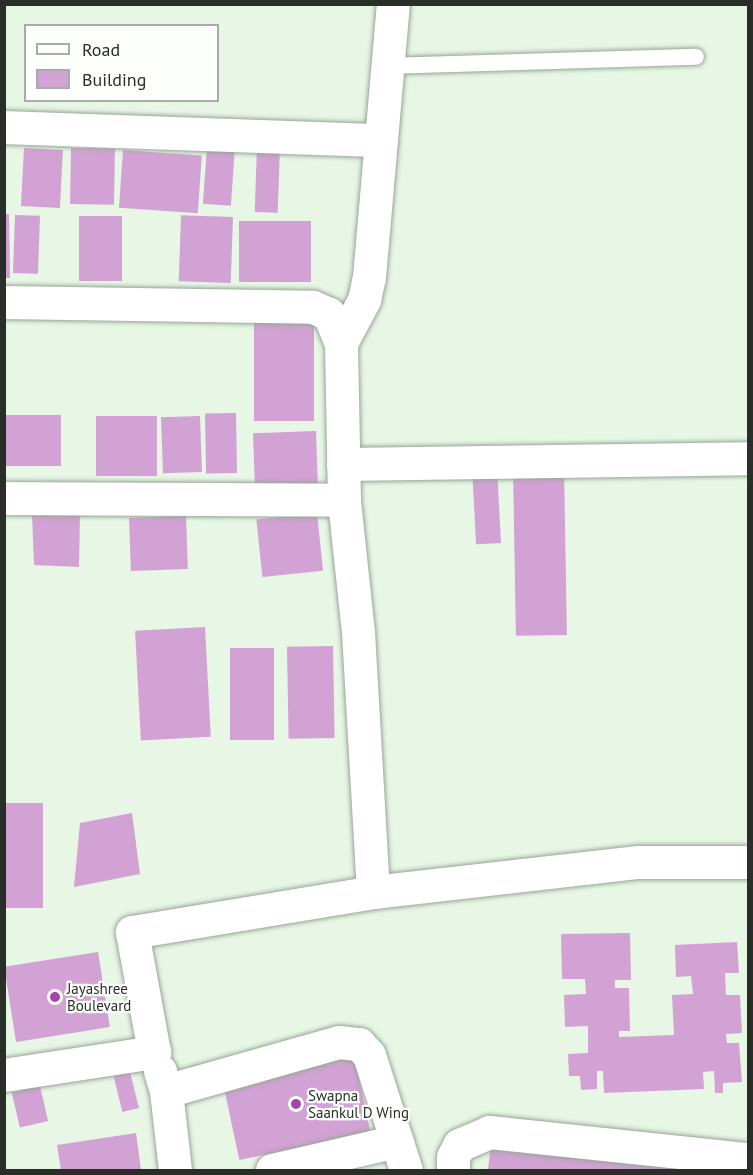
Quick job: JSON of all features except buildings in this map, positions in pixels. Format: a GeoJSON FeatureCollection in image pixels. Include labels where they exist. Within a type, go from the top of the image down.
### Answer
{"type":"FeatureCollection","features":[{"type":"Feature","properties":{"kind":"street"},"geometry":{"type":"LineString","coordinates":[[340,343],[364,300],[369,277],[385,66],[393,4]]}},
{"type":"Feature","properties":{"kind":"street"},"geometry":{"type":"LineString","coordinates":[[4,128],[380,140]]}},
{"type":"Feature","properties":{"kind":"street"},"geometry":{"type":"LineString","coordinates":[[4,303],[313,307],[329,314],[340,343],[344,500],[358,632],[373,892]]}},
{"type":"Feature","properties":{"kind":"street"},"geometry":{"type":"LineString","coordinates":[[343,464],[748,458]]}},
{"type":"Feature","properties":{"kind":"street"},"geometry":{"type":"LineString","coordinates":[[4,498],[344,500]]}},
{"type":"Feature","properties":{"kind":"street"},"geometry":{"type":"LineString","coordinates":[[175,1170],[166,1091],[154,1052],[132,932],[373,892],[638,862],[748,862]]}},
{"type":"Feature","properties":{"kind":"street"},"geometry":{"type":"LineString","coordinates":[[166,1091],[339,1042],[359,1044],[369,1055],[401,1156],[287,1169]]}},
{"type":"Feature","properties":{"kind":"street"},"geometry":{"type":"LineString","coordinates":[[4,1075],[154,1052]]}},
{"type":"Feature","properties":{"kind":"street"},"geometry":{"type":"LineString","coordinates":[[453,1170],[453,1157],[459,1145],[489,1132],[748,1159]]}},
{"type":"Feature","properties":{"kind":"lane"},"geometry":{"type":"LineString","coordinates":[[385,66],[696,57]]}},
{"type":"Feature","properties":{"kind":"place","name":"Jayashree Boulevard"},"geometry":{"type":"Point","coordinates":[55,997]}},
{"type":"Feature","properties":{"kind":"place","name":"Swapna Saankul D Wing"},"geometry":{"type":"Point","coordinates":[296,1104]}}]}
